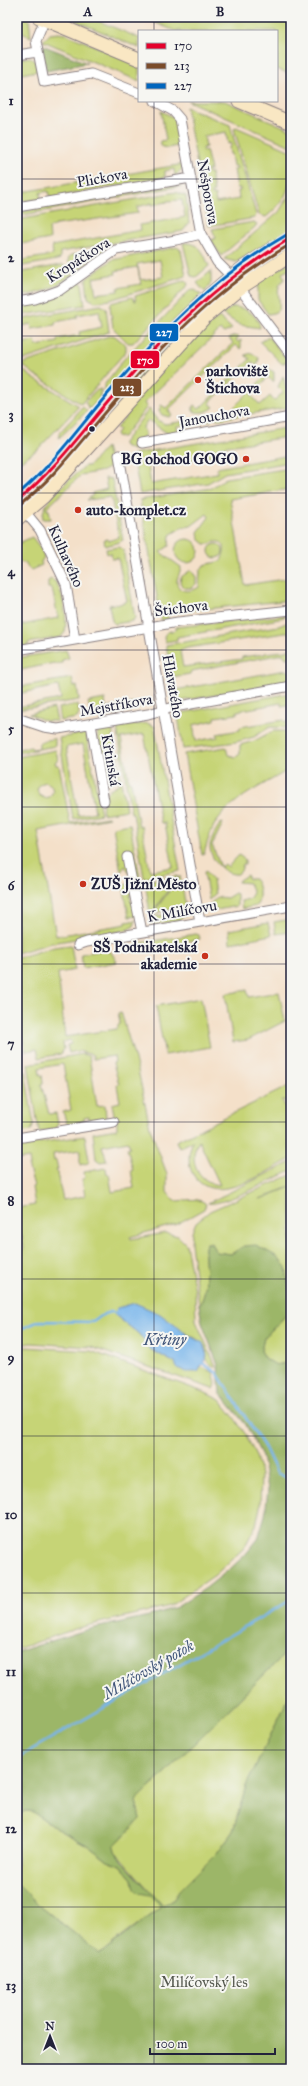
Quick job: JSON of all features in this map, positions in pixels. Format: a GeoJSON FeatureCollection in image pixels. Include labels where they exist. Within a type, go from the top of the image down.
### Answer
{"type":"FeatureCollection","features":[{"type":"Feature","properties":{"kind":"main road"},"geometry":{"type":"LineString","coordinates":[[42,18],[138,59]]}},
{"type":"Feature","properties":{"kind":"main road"},"geometry":{"type":"LineString","coordinates":[[241,102],[291,123]]}},
{"type":"Feature","properties":{"kind":"main road"},"geometry":{"type":"LineString","coordinates":[[17,502],[34,488],[107,403],[176,327],[231,276],[291,238]]}},
{"type":"Feature","properties":{"kind":"main road"},"geometry":{"type":"LineString","coordinates":[[22,516],[44,496],[196,326],[215,308],[240,288],[291,255]]}},
{"type":"Feature","properties":{"kind":"street"},"geometry":{"type":"LineString","coordinates":[[42,18],[36,41],[44,82],[91,74],[138,93]]}},
{"type":"Feature","properties":{"kind":"street"},"geometry":{"type":"LineString","coordinates":[[17,55],[38,52]]}},
{"type":"Feature","properties":{"kind":"street","name":"Nešporova"},"geometry":{"type":"LineString","coordinates":[[157,102],[173,111],[180,119],[201,234],[217,262],[231,276],[240,288]]}},
{"type":"Feature","properties":{"kind":"street","name":"Plickova"},"geometry":{"type":"LineString","coordinates":[[17,207],[191,178]]}},
{"type":"Feature","properties":{"kind":"street","name":"Kropáčkova"},"geometry":{"type":"LineString","coordinates":[[17,302],[36,299],[60,290],[116,250],[201,234]]}},
{"type":"Feature","properties":{"kind":"street"},"geometry":{"type":"LineString","coordinates":[[240,288],[291,355]]}},
{"type":"Feature","properties":{"kind":"street","name":"Janouchova"},"geometry":{"type":"LineString","coordinates":[[142,443],[291,417]]}},
{"type":"Feature","properties":{"kind":"street","name":"Hlavatého"},"geometry":{"type":"LineString","coordinates":[[118,454],[200,922]]}},
{"type":"Feature","properties":{"kind":"street","name":"Kulhavého"},"geometry":{"type":"LineString","coordinates":[[17,502],[22,516],[40,530],[66,584],[75,640]]}},
{"type":"Feature","properties":{"kind":"street","name":"Štichova"},"geometry":{"type":"LineString","coordinates":[[17,650],[148,626],[291,610]]}},
{"type":"Feature","properties":{"kind":"street","name":"Mejstříkova"},"geometry":{"type":"LineString","coordinates":[[17,718],[54,729],[90,724],[291,686]]}},
{"type":"Feature","properties":{"kind":"street","name":"Křtinská"},"geometry":{"type":"LineString","coordinates":[[90,724],[104,801]]}},
{"type":"Feature","properties":{"kind":"street"},"geometry":{"type":"LineString","coordinates":[[127,857],[142,932]]}},
{"type":"Feature","properties":{"kind":"street","name":"K Milíčovu"},"geometry":{"type":"LineString","coordinates":[[78,945],[87,942],[291,906]]}},
{"type":"Feature","properties":{"kind":"street"},"geometry":{"type":"LineString","coordinates":[[17,1138],[114,1122]]}},
{"type":"Feature","properties":{"kind":"green space"},"geometry":{"type":"Polygon","coordinates":[[[17,17],[25,17],[29,20],[31,37],[17,31],[17,17]]]}},
{"type":"Feature","properties":{"kind":"green space"},"geometry":{"type":"Polygon","coordinates":[[[67,17],[89,17],[138,38],[138,48],[67,17]]]}},
{"type":"Feature","properties":{"kind":"green space"},"geometry":{"type":"Polygon","coordinates":[[[142,17],[291,17],[291,74],[278,69],[278,30],[173,30],[142,17]]]}},
{"type":"Feature","properties":{"kind":"green space"},"geometry":{"type":"Polygon","coordinates":[[[50,34],[66,34],[138,64],[138,81],[43,41],[50,34]]]}},
{"type":"Feature","properties":{"kind":"green space"},"geometry":{"type":"Polygon","coordinates":[[[42,45],[87,63],[46,71],[42,45]]]}},
{"type":"Feature","properties":{"kind":"green space"},"geometry":{"type":"Polygon","coordinates":[[[30,57],[35,61],[37,71],[17,75],[17,67],[20,67],[19,59],[30,57]]]}},
{"type":"Feature","properties":{"kind":"green space"},"geometry":{"type":"Polygon","coordinates":[[[190,102],[227,102],[291,130],[291,146],[190,102]]]}},
{"type":"Feature","properties":{"kind":"green space"},"geometry":{"type":"Polygon","coordinates":[[[186,107],[230,125],[256,214],[255,218],[209,226],[186,107]],[[226,132],[204,136],[206,147],[203,148],[203,151],[206,150],[211,170],[208,170],[208,173],[211,173],[214,192],[212,192],[212,195],[215,195],[216,203],[239,199],[238,191],[240,191],[240,188],[237,188],[234,169],[237,169],[236,166],[233,166],[230,154],[229,147],[231,146],[231,143],[228,144],[226,132]]]}},
{"type":"Feature","properties":{"kind":"green space"},"geometry":{"type":"Polygon","coordinates":[[[161,111],[175,118],[180,142],[177,146],[168,148],[162,147],[160,141],[166,140],[161,111]]]}},
{"type":"Feature","properties":{"kind":"green space"},"geometry":{"type":"Polygon","coordinates":[[[236,127],[291,151],[291,171],[288,188],[281,202],[266,217],[259,215],[234,129],[236,127]]]}},
{"type":"Feature","properties":{"kind":"green space"},"geometry":{"type":"Polygon","coordinates":[[[184,164],[182,169],[175,176],[174,169],[165,171],[165,177],[50,198],[48,191],[40,193],[41,199],[26,201],[17,199],[17,193],[184,164]]]}},
{"type":"Feature","properties":{"kind":"green space"},"geometry":{"type":"Polygon","coordinates":[[[175,185],[181,186],[17,216],[17,212],[175,185]]]}},
{"type":"Feature","properties":{"kind":"green space"},"geometry":{"type":"Polygon","coordinates":[[[291,191],[291,233],[236,262],[224,259],[279,212],[291,191]]]}},
{"type":"Feature","properties":{"kind":"green space"},"geometry":{"type":"Polygon","coordinates":[[[176,192],[186,196],[189,223],[183,231],[60,252],[60,259],[17,267],[17,261],[53,255],[52,246],[141,230],[140,225],[185,217],[182,200],[167,201],[152,205],[152,203],[137,207],[138,213],[56,225],[49,228],[50,239],[21,244],[17,243],[17,220],[176,192]]]}},
{"type":"Feature","properties":{"kind":"green space"},"geometry":{"type":"Polygon","coordinates":[[[254,222],[257,224],[255,227],[221,256],[211,240],[216,238],[212,229],[254,222]]]}},
{"type":"Feature","properties":{"kind":"green space"},"geometry":{"type":"Polygon","coordinates":[[[183,243],[189,243],[197,246],[203,252],[209,266],[196,277],[191,276],[183,243]]]}},
{"type":"Feature","properties":{"kind":"green space"},"geometry":{"type":"Polygon","coordinates":[[[177,247],[181,250],[186,276],[110,300],[95,302],[88,298],[86,279],[112,260],[177,247]],[[160,260],[137,264],[138,267],[115,271],[116,274],[93,278],[96,294],[118,291],[118,288],[141,284],[140,280],[163,277],[160,260]]]}},
{"type":"Feature","properties":{"kind":"green space"},"geometry":{"type":"Polygon","coordinates":[[[103,249],[106,250],[98,254],[77,271],[68,262],[69,256],[103,249]]]}},
{"type":"Feature","properties":{"kind":"green space"},"geometry":{"type":"Polygon","coordinates":[[[291,261],[291,269],[282,273],[285,279],[280,284],[278,309],[275,312],[268,314],[258,300],[258,283],[291,261]]]}},
{"type":"Feature","properties":{"kind":"green space"},"geometry":{"type":"Polygon","coordinates":[[[62,265],[67,267],[73,274],[67,279],[47,290],[17,297],[17,273],[62,265]]]}},
{"type":"Feature","properties":{"kind":"green space"},"geometry":{"type":"Polygon","coordinates":[[[211,271],[211,283],[205,292],[197,283],[211,271]]]}},
{"type":"Feature","properties":{"kind":"green space"},"geometry":{"type":"Polygon","coordinates":[[[79,280],[82,284],[85,305],[17,316],[17,306],[50,299],[65,292],[79,280]]]}},
{"type":"Feature","properties":{"kind":"green space"},"geometry":{"type":"Polygon","coordinates":[[[186,280],[188,285],[133,343],[128,343],[113,328],[110,306],[111,303],[132,297],[136,301],[135,296],[186,280]]]}},
{"type":"Feature","properties":{"kind":"green space"},"geometry":{"type":"Polygon","coordinates":[[[194,289],[201,295],[101,402],[105,384],[123,360],[190,290],[194,289]]]}},
{"type":"Feature","properties":{"kind":"green space"},"geometry":{"type":"Polygon","coordinates":[[[207,304],[208,305],[111,412],[108,410],[166,345],[207,304]]]}},
{"type":"Feature","properties":{"kind":"green space"},"geometry":{"type":"Polygon","coordinates":[[[101,305],[106,308],[109,332],[17,362],[17,344],[35,341],[36,346],[58,342],[57,339],[80,335],[79,332],[102,327],[99,311],[77,315],[77,318],[55,322],[55,325],[32,329],[31,324],[17,327],[17,320],[101,305]]]}},
{"type":"Feature","properties":{"kind":"green space"},"geometry":{"type":"Polygon","coordinates":[[[233,307],[242,308],[254,316],[259,323],[260,328],[240,325],[222,314],[233,307]]]}},
{"type":"Feature","properties":{"kind":"green space"},"geometry":{"type":"Polygon","coordinates":[[[219,317],[232,329],[224,333],[220,330],[144,403],[147,407],[123,437],[118,437],[116,434],[119,429],[116,428],[128,414],[126,411],[179,351],[219,317]]]}},
{"type":"Feature","properties":{"kind":"green space"},"geometry":{"type":"Polygon","coordinates":[[[112,335],[126,345],[126,351],[81,404],[35,375],[21,364],[112,335]]]}},
{"type":"Feature","properties":{"kind":"green space"},"geometry":{"type":"Polygon","coordinates":[[[234,336],[239,337],[236,340],[238,342],[241,340],[241,348],[240,349],[236,345],[168,410],[172,415],[169,417],[162,415],[159,411],[161,405],[166,408],[233,343],[229,338],[234,336]]]}},
{"type":"Feature","properties":{"kind":"green space"},"geometry":{"type":"Polygon","coordinates":[[[267,337],[270,338],[288,361],[282,364],[260,342],[267,337]]]}},
{"type":"Feature","properties":{"kind":"green space"},"geometry":{"type":"Polygon","coordinates":[[[252,353],[259,358],[257,366],[252,362],[209,403],[214,407],[212,409],[201,412],[193,411],[194,405],[199,409],[250,359],[245,355],[252,353]]]}},
{"type":"Feature","properties":{"kind":"green space"},"geometry":{"type":"Polygon","coordinates":[[[17,365],[33,378],[79,406],[38,449],[18,463],[17,365]]]}},
{"type":"Feature","properties":{"kind":"green space"},"geometry":{"type":"Polygon","coordinates":[[[269,369],[274,372],[274,381],[273,382],[268,377],[251,395],[260,405],[270,396],[274,401],[283,392],[278,387],[283,376],[291,407],[220,419],[214,418],[224,409],[228,413],[266,375],[262,371],[269,369]]]}},
{"type":"Feature","properties":{"kind":"green space"},"geometry":{"type":"Polygon","coordinates":[[[101,389],[99,400],[89,409],[85,402],[95,391],[101,389]]]}},
{"type":"Feature","properties":{"kind":"green space"},"geometry":{"type":"Polygon","coordinates":[[[83,407],[87,411],[59,438],[59,433],[83,407]]]}},
{"type":"Feature","properties":{"kind":"green space"},"geometry":{"type":"Polygon","coordinates":[[[149,409],[157,420],[165,424],[209,418],[212,420],[177,426],[178,433],[167,433],[148,420],[143,427],[145,435],[140,440],[141,448],[132,450],[123,445],[149,409]]]}},
{"type":"Feature","properties":{"kind":"green space"},"geometry":{"type":"Polygon","coordinates":[[[291,427],[291,435],[288,437],[221,447],[214,450],[214,455],[185,461],[184,459],[163,465],[162,463],[148,467],[151,484],[217,473],[217,468],[291,455],[291,462],[225,473],[208,483],[140,494],[133,454],[291,427]]]}},
{"type":"Feature","properties":{"kind":"green space"},"geometry":{"type":"Polygon","coordinates":[[[106,447],[111,466],[103,471],[81,475],[47,508],[51,519],[43,519],[43,512],[46,505],[58,490],[85,466],[89,466],[106,447]]]}},
{"type":"Feature","properties":{"kind":"green space"},"geometry":{"type":"Polygon","coordinates":[[[291,468],[291,482],[288,482],[289,489],[230,499],[245,585],[291,578],[291,600],[168,613],[168,620],[161,620],[140,500],[211,488],[226,478],[291,468]],[[207,514],[191,526],[181,528],[170,535],[169,546],[160,552],[181,567],[177,585],[182,590],[189,591],[199,587],[200,571],[204,565],[221,561],[224,551],[224,545],[222,543],[214,542],[205,544],[199,539],[198,532],[209,517],[207,514]]]}},
{"type":"Feature","properties":{"kind":"green space"},"geometry":{"type":"Polygon","coordinates":[[[105,478],[112,479],[123,540],[105,546],[104,540],[108,539],[109,541],[119,537],[111,497],[87,500],[93,495],[92,493],[107,489],[105,478]]]}},
{"type":"Feature","properties":{"kind":"green space"},"geometry":{"type":"Polygon","coordinates":[[[32,537],[42,550],[44,557],[41,562],[42,565],[31,570],[25,563],[17,561],[17,544],[32,537]]]}},
{"type":"Feature","properties":{"kind":"green space"},"geometry":{"type":"Polygon","coordinates":[[[187,539],[196,542],[199,551],[196,560],[187,563],[178,560],[175,551],[178,542],[187,539]]]}},
{"type":"Feature","properties":{"kind":"green space"},"geometry":{"type":"Polygon","coordinates":[[[213,544],[219,544],[223,548],[223,554],[219,558],[213,558],[209,554],[209,548],[213,544]]]}},
{"type":"Feature","properties":{"kind":"green space"},"geometry":{"type":"Polygon","coordinates":[[[118,547],[123,549],[135,618],[132,621],[115,624],[112,621],[109,605],[117,605],[127,601],[118,558],[112,559],[111,553],[107,554],[106,549],[118,547]]]}},
{"type":"Feature","properties":{"kind":"green space"},"geometry":{"type":"Polygon","coordinates":[[[191,570],[196,577],[196,584],[191,588],[185,588],[180,583],[181,577],[191,570]]]}},
{"type":"Feature","properties":{"kind":"green space"},"geometry":{"type":"Polygon","coordinates":[[[51,579],[56,582],[59,587],[63,599],[66,620],[65,632],[61,637],[28,643],[28,646],[22,647],[21,641],[17,641],[17,626],[58,618],[52,588],[48,588],[48,581],[51,579]]]}},
{"type":"Feature","properties":{"kind":"green space"},"geometry":{"type":"Polygon","coordinates":[[[287,615],[279,619],[177,637],[177,640],[165,642],[164,636],[167,632],[176,630],[176,627],[287,615]]]}},
{"type":"Feature","properties":{"kind":"green space"},"geometry":{"type":"Polygon","coordinates":[[[291,621],[291,632],[187,648],[180,651],[183,667],[242,659],[242,657],[287,651],[291,648],[291,657],[286,658],[283,654],[191,671],[190,674],[172,677],[166,645],[279,626],[291,621]]]}},
{"type":"Feature","properties":{"kind":"green space"},"geometry":{"type":"Polygon","coordinates":[[[66,650],[69,658],[62,660],[62,663],[54,663],[17,671],[17,658],[66,650]]]}},
{"type":"Feature","properties":{"kind":"green space"},"geometry":{"type":"Polygon","coordinates":[[[286,670],[291,673],[291,682],[175,702],[175,690],[286,670]]]}},
{"type":"Feature","properties":{"kind":"green space"},"geometry":{"type":"Polygon","coordinates":[[[72,678],[74,687],[77,686],[79,700],[17,710],[17,707],[61,699],[58,686],[17,694],[17,687],[72,678]]]}},
{"type":"Feature","properties":{"kind":"green space"},"geometry":{"type":"Polygon","coordinates":[[[291,693],[291,704],[282,706],[281,703],[237,711],[237,714],[215,717],[215,720],[193,725],[196,741],[218,737],[217,734],[240,730],[240,727],[284,720],[285,722],[291,721],[291,728],[270,727],[254,737],[236,742],[183,749],[178,716],[181,713],[291,693]]]}},
{"type":"Feature","properties":{"kind":"green space"},"geometry":{"type":"Polygon","coordinates":[[[105,699],[106,708],[144,701],[144,704],[140,707],[91,714],[88,702],[105,699]]]}},
{"type":"Feature","properties":{"kind":"green space"},"geometry":{"type":"Polygon","coordinates":[[[78,704],[79,714],[77,718],[60,721],[58,708],[78,704]]]}},
{"type":"Feature","properties":{"kind":"green space"},"geometry":{"type":"Polygon","coordinates":[[[54,708],[57,721],[46,721],[29,714],[54,708]]]}},
{"type":"Feature","properties":{"kind":"green space"},"geometry":{"type":"Polygon","coordinates":[[[147,723],[154,726],[180,871],[144,878],[133,813],[131,813],[117,727],[147,723]],[[144,734],[121,738],[139,827],[142,826],[150,871],[173,867],[165,823],[161,823],[144,734]]]}},
{"type":"Feature","properties":{"kind":"green space"},"geometry":{"type":"Polygon","coordinates":[[[112,728],[126,810],[103,814],[103,799],[110,789],[119,784],[117,777],[110,778],[105,772],[97,731],[112,728]]]}},
{"type":"Feature","properties":{"kind":"green space"},"geometry":{"type":"Polygon","coordinates":[[[273,731],[291,731],[291,768],[241,798],[223,813],[214,826],[204,854],[202,855],[184,754],[226,747],[228,755],[236,757],[240,754],[240,745],[254,741],[273,731]]]}},
{"type":"Feature","properties":{"kind":"green space"},"geometry":{"type":"Polygon","coordinates":[[[86,733],[101,814],[73,819],[59,738],[86,733]],[[83,744],[66,747],[78,815],[95,812],[83,744]]]}},
{"type":"Feature","properties":{"kind":"green space"},"geometry":{"type":"Polygon","coordinates":[[[55,739],[55,746],[17,753],[17,749],[31,747],[32,749],[39,748],[39,743],[55,739]]]}},
{"type":"Feature","properties":{"kind":"green space"},"geometry":{"type":"Polygon","coordinates":[[[56,750],[58,760],[55,762],[56,765],[59,765],[70,823],[109,818],[38,831],[56,936],[126,924],[126,922],[136,920],[134,926],[127,930],[52,943],[17,953],[17,757],[56,750]],[[46,782],[40,784],[37,789],[39,795],[44,798],[50,797],[53,791],[51,785],[46,782]]]}},
{"type":"Feature","properties":{"kind":"green space"},"geometry":{"type":"Polygon","coordinates":[[[223,823],[212,845],[221,867],[225,864],[228,867],[239,855],[245,860],[245,864],[243,864],[241,871],[238,874],[228,872],[218,865],[210,850],[210,845],[215,831],[220,824],[223,823]]]}},
{"type":"Feature","properties":{"kind":"green space"},"geometry":{"type":"Polygon","coordinates":[[[130,824],[140,878],[135,880],[125,866],[121,872],[113,827],[130,824]]]}},
{"type":"Feature","properties":{"kind":"green space"},"geometry":{"type":"Polygon","coordinates":[[[206,871],[213,880],[215,894],[209,900],[204,872],[206,871]]]}},
{"type":"Feature","properties":{"kind":"green space"},"geometry":{"type":"Polygon","coordinates":[[[247,875],[249,879],[254,879],[258,885],[259,900],[256,906],[242,909],[241,901],[249,899],[253,893],[249,883],[238,882],[247,875]]]}},
{"type":"Feature","properties":{"kind":"green space"},"geometry":{"type":"Polygon","coordinates":[[[178,876],[151,914],[150,914],[145,881],[178,876]]]}},
{"type":"Feature","properties":{"kind":"green space"},"geometry":{"type":"Polygon","coordinates":[[[180,876],[186,907],[153,913],[180,876]]]}},
{"type":"Feature","properties":{"kind":"green space"},"geometry":{"type":"Polygon","coordinates":[[[129,884],[132,895],[130,895],[131,902],[133,902],[136,916],[129,917],[123,885],[129,884]]]}},
{"type":"Feature","properties":{"kind":"green space"},"geometry":{"type":"Polygon","coordinates":[[[235,893],[237,894],[237,906],[217,910],[210,908],[210,904],[217,897],[227,898],[235,893]]]}},
{"type":"Feature","properties":{"kind":"green space"},"geometry":{"type":"Polygon","coordinates":[[[184,911],[187,912],[186,915],[178,921],[152,924],[152,917],[184,911]]]}},
{"type":"Feature","properties":{"kind":"green space"},"geometry":{"type":"Polygon","coordinates":[[[291,919],[291,932],[276,934],[274,922],[291,919]]]}},
{"type":"Feature","properties":{"kind":"green space"},"geometry":{"type":"Polygon","coordinates":[[[268,923],[271,935],[230,943],[229,930],[268,923]]]}},
{"type":"Feature","properties":{"kind":"green space"},"geometry":{"type":"Polygon","coordinates":[[[196,934],[199,935],[200,939],[137,951],[137,947],[140,943],[196,934]]]}},
{"type":"Feature","properties":{"kind":"green space"},"geometry":{"type":"Polygon","coordinates":[[[71,945],[75,970],[58,973],[65,1037],[116,1029],[120,1023],[118,1013],[121,1012],[138,1070],[150,1128],[167,1174],[167,1192],[174,1201],[199,1200],[206,1204],[204,1209],[177,1224],[130,1237],[131,1239],[166,1233],[178,1236],[186,1244],[195,1291],[196,1321],[215,1364],[215,1368],[206,1360],[205,1346],[194,1337],[172,1328],[115,1315],[139,1334],[150,1349],[175,1363],[198,1372],[201,1367],[213,1372],[216,1383],[213,1389],[91,1347],[31,1343],[17,1345],[17,1258],[24,1248],[22,1237],[17,1227],[17,1208],[35,1205],[32,1187],[34,1186],[28,1165],[30,1165],[29,1158],[17,1160],[17,1146],[85,1136],[89,1160],[88,1163],[80,1165],[80,1150],[53,1154],[54,1161],[56,1160],[58,1169],[56,1169],[63,1200],[85,1196],[82,1179],[85,1178],[84,1172],[106,1168],[107,1174],[109,1174],[112,1192],[134,1188],[131,1170],[133,1170],[127,1148],[130,1148],[128,1141],[102,1146],[107,1161],[100,1162],[96,1159],[93,1133],[117,1129],[117,1119],[115,1119],[112,1104],[120,1102],[117,1085],[119,1084],[113,1063],[115,1062],[114,1056],[93,1059],[93,1055],[78,1051],[69,1053],[67,1045],[71,1044],[70,1040],[63,1042],[64,1049],[61,1054],[39,1058],[37,1049],[26,1051],[17,1020],[17,958],[54,947],[71,945]]]}},
{"type":"Feature","properties":{"kind":"green space"},"geometry":{"type":"Polygon","coordinates":[[[103,950],[111,952],[117,962],[83,968],[81,954],[103,950]]]}},
{"type":"Feature","properties":{"kind":"green space"},"geometry":{"type":"Polygon","coordinates":[[[247,990],[249,997],[279,992],[285,1021],[248,1040],[233,1042],[225,994],[247,990]]]}},
{"type":"Feature","properties":{"kind":"green space"},"geometry":{"type":"Polygon","coordinates":[[[201,998],[210,1047],[165,1055],[156,1006],[201,998]]]}},
{"type":"Feature","properties":{"kind":"green space"},"geometry":{"type":"Polygon","coordinates":[[[82,1054],[89,1056],[97,1106],[105,1105],[106,1118],[102,1121],[97,1119],[89,1120],[89,1117],[84,1118],[84,1121],[75,1123],[72,1126],[67,1124],[63,1112],[71,1110],[63,1064],[39,1068],[43,1083],[41,1084],[49,1114],[56,1113],[58,1124],[55,1129],[39,1132],[28,1064],[82,1054]]]}},
{"type":"Feature","properties":{"kind":"green space"},"geometry":{"type":"Polygon","coordinates":[[[17,1066],[25,1072],[34,1124],[31,1131],[17,1133],[17,1120],[20,1119],[18,1102],[20,1101],[17,1088],[17,1066]]]}},
{"type":"Feature","properties":{"kind":"green space"},"geometry":{"type":"Polygon","coordinates":[[[291,1085],[291,1093],[287,1095],[291,1096],[291,1101],[282,1100],[291,1117],[291,1159],[255,1178],[228,1188],[215,1189],[203,1185],[194,1176],[190,1168],[189,1154],[193,1141],[179,1148],[176,1141],[291,1085]],[[199,1141],[194,1155],[197,1169],[206,1180],[220,1185],[199,1141]]]}},
{"type":"Feature","properties":{"kind":"green space"},"geometry":{"type":"Polygon","coordinates":[[[291,1162],[291,1171],[224,1201],[208,1203],[291,1162]]]}},
{"type":"Feature","properties":{"kind":"green space"},"geometry":{"type":"Polygon","coordinates":[[[291,1175],[291,1186],[260,1199],[291,1187],[291,1297],[288,1286],[244,1246],[231,1254],[216,1252],[210,1243],[207,1243],[205,1247],[206,1278],[204,1293],[199,1305],[191,1243],[192,1232],[196,1222],[210,1211],[291,1175]]]}},
{"type":"Feature","properties":{"kind":"green space","name":"Milíčovský les"},"geometry":{"type":"Polygon","coordinates":[[[207,1243],[211,1243],[216,1252],[231,1254],[244,1246],[256,1245],[276,1256],[286,1267],[291,1301],[287,1314],[264,1338],[261,1351],[266,1359],[276,1365],[291,1362],[291,1648],[136,1801],[140,1819],[114,1846],[115,1851],[122,1861],[163,1906],[174,1899],[179,1891],[217,1853],[233,1831],[246,1786],[291,1693],[291,2069],[17,2069],[17,1883],[40,1906],[100,1954],[161,1907],[150,1895],[139,1893],[135,1889],[132,1879],[121,1866],[108,1861],[87,1845],[56,1828],[32,1811],[24,1811],[17,1819],[17,1652],[86,1630],[149,1616],[177,1607],[206,1588],[245,1555],[258,1539],[265,1515],[268,1490],[262,1456],[246,1425],[220,1393],[218,1365],[202,1323],[199,1305],[204,1293],[206,1278],[205,1247],[207,1243]]]}},
{"type":"Feature","properties":{"kind":"green space"},"geometry":{"type":"Polygon","coordinates":[[[291,1301],[291,1362],[276,1365],[266,1359],[261,1351],[264,1338],[287,1314],[291,1301]]]}},
{"type":"Feature","properties":{"kind":"green space"},"geometry":{"type":"Polygon","coordinates":[[[25,1347],[91,1351],[206,1393],[220,1400],[246,1435],[256,1456],[261,1475],[260,1507],[256,1525],[244,1548],[215,1575],[170,1606],[78,1628],[17,1649],[17,1349],[25,1347]]]}},
{"type":"Feature","properties":{"kind":"green space"},"geometry":{"type":"Polygon","coordinates":[[[291,1648],[291,1693],[246,1786],[233,1831],[217,1853],[179,1891],[174,1899],[163,1906],[115,1851],[114,1845],[140,1819],[136,1801],[291,1648]]]}},
{"type":"Feature","properties":{"kind":"green space"},"geometry":{"type":"Polygon","coordinates":[[[24,1811],[32,1811],[56,1828],[87,1845],[108,1861],[121,1866],[132,1879],[133,1885],[150,1895],[161,1907],[100,1954],[40,1906],[17,1883],[17,1819],[24,1811]]]}},
{"type":"Feature","properties":{"kind":"water","name":"Křtiny"},"geometry":{"type":"Polygon","coordinates":[[[135,1303],[160,1314],[188,1335],[203,1343],[207,1356],[198,1372],[187,1372],[177,1368],[175,1363],[150,1349],[139,1334],[115,1315],[117,1308],[135,1303]]]}},
{"type":"Feature","properties":{"kind":"waterway"},"geometry":{"type":"LineString","coordinates":[[17,1331],[39,1321],[93,1322],[104,1314],[110,1312],[118,1313]]}},
{"type":"Feature","properties":{"kind":"waterway"},"geometry":{"type":"LineString","coordinates":[[201,1362],[217,1373],[265,1448],[277,1473],[291,1480]]}},
{"type":"Feature","properties":{"kind":"waterway","name":"Milíčovský potok"},"geometry":{"type":"LineString","coordinates":[[17,1758],[291,1600]]}},
{"type":"Feature","properties":{"kind":"transit line","name":"227"},"geometry":{"type":"LineString","coordinates":[[17,495],[42,472],[127,372],[190,307],[236,268],[261,250],[288,234]]}},
{"type":"Feature","properties":{"kind":"transit line","name":"170"},"geometry":{"type":"LineString","coordinates":[[17,501],[43,477],[133,373],[195,309],[241,271],[291,238]]}},
{"type":"Feature","properties":{"kind":"transit line","name":"213"},"geometry":{"type":"LineString","coordinates":[[20,505],[57,470],[152,359],[173,337],[217,296],[265,260],[291,244]]}},
{"type":"Feature","properties":{"kind":"place","name":"parkoviště Štichova"},"geometry":{"type":"Point","coordinates":[198,380]}},
{"type":"Feature","properties":{"kind":"place","name":"BG obchod GOGO"},"geometry":{"type":"Point","coordinates":[246,459]}},
{"type":"Feature","properties":{"kind":"place","name":"auto-komplet.cz"},"geometry":{"type":"Point","coordinates":[78,510]}},
{"type":"Feature","properties":{"kind":"place","name":"ZUŠ Jižní Město"},"geometry":{"type":"Point","coordinates":[83,884]}},
{"type":"Feature","properties":{"kind":"place","name":"SŠ Podnikatelská akademie"},"geometry":{"type":"Point","coordinates":[205,956]}}]}
